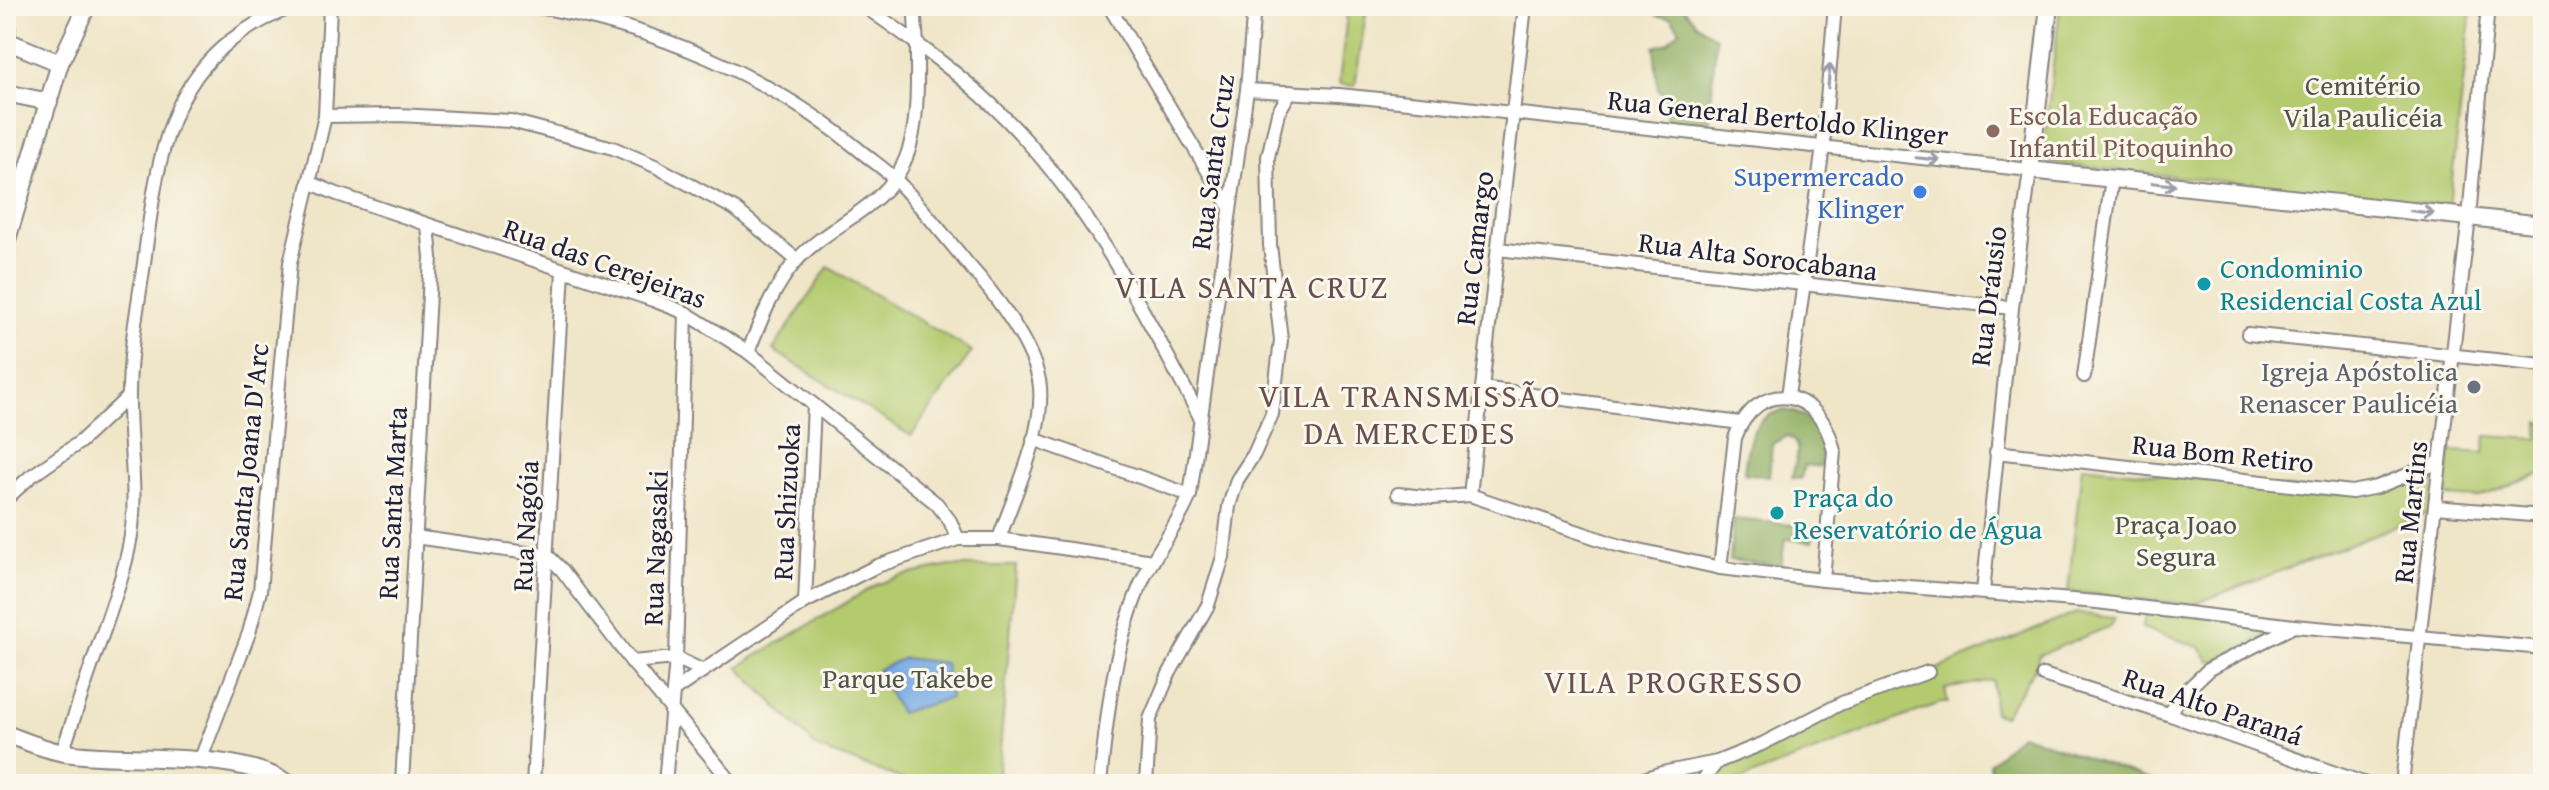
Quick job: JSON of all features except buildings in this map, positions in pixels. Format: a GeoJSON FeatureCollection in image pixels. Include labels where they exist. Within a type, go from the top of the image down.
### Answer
{"type":"FeatureCollection","features":[{"type":"Feature","properties":{"kind":"street"},"geometry":{"type":"LineString","coordinates":[[8,6],[7,49],[60,63]]}},
{"type":"Feature","properties":{"kind":"street"},"geometry":{"type":"LineString","coordinates":[[62,753],[126,565],[135,493],[129,396],[149,222],[166,137],[176,107],[193,78],[214,53],[270,15],[295,6]]}},
{"type":"Feature","properties":{"kind":"street","name":"Rua Santa Joana D'Arc"},"geometry":{"type":"LineString","coordinates":[[200,761],[249,633],[260,591],[290,263],[325,116],[330,6]]}},
{"type":"Feature","properties":{"kind":"street"},"geometry":{"type":"LineString","coordinates":[[534,6],[609,21],[712,60],[807,111],[895,179],[1007,312],[1040,384],[1033,439],[999,539]]}},
{"type":"Feature","properties":{"kind":"street"},"geometry":{"type":"LineString","coordinates":[[864,6],[983,96],[1063,185],[1108,249],[1200,417]]}},
{"type":"Feature","properties":{"kind":"street"},"geometry":{"type":"LineString","coordinates":[[748,352],[767,305],[797,260],[859,214],[895,179],[911,142],[918,46],[915,6]]}},
{"type":"Feature","properties":{"kind":"street"},"geometry":{"type":"LineString","coordinates":[[1109,6],[1230,208]]}},
{"type":"Feature","properties":{"kind":"street","name":"Rua Santa Cruz"},"geometry":{"type":"LineString","coordinates":[[1100,784],[1115,662],[1124,630],[1153,561],[1173,531],[1190,495],[1247,90],[1254,6]]}},
{"type":"Feature","properties":{"kind":"street","name":"Rua Camargo"},"geometry":{"type":"LineString","coordinates":[[1470,495],[1525,6]]}},
{"type":"Feature","properties":{"kind":"street"},"geometry":{"type":"LineString","coordinates":[[1788,396],[1823,147],[1835,6]]}},
{"type":"Feature","properties":{"kind":"street","name":"Rua Dráusio"},"geometry":{"type":"LineString","coordinates":[[1983,592],[2012,308],[2049,6]]}},
{"type":"Feature","properties":{"kind":"street","name":"Rua Martins"},"geometry":{"type":"LineString","coordinates":[[2402,784],[2469,217],[2488,6]]}},
{"type":"Feature","properties":{"kind":"street"},"geometry":{"type":"LineString","coordinates":[[6,243],[60,63],[87,10]]}},
{"type":"Feature","properties":{"kind":"street","name":"Rua General Bertoldo Klinger"},"geometry":{"type":"LineString","coordinates":[[1247,90],[1367,98],[2543,225]]}},
{"type":"Feature","properties":{"kind":"street"},"geometry":{"type":"LineString","coordinates":[[1146,784],[1150,719],[1169,674],[1208,605],[1223,557],[1229,506],[1237,480],[1254,454],[1272,414],[1281,340],[1270,245],[1268,157],[1278,113],[1290,92]]}},
{"type":"Feature","properties":{"kind":"street"},"geometry":{"type":"LineString","coordinates":[[6,93],[49,102]]}},
{"type":"Feature","properties":{"kind":"street"},"geometry":{"type":"LineString","coordinates":[[325,116],[399,115],[511,121],[613,148],[655,166],[735,209],[797,260]]}},
{"type":"Feature","properties":{"kind":"street"},"geometry":{"type":"LineString","coordinates":[[2084,376],[2112,178]]}},
{"type":"Feature","properties":{"kind":"street","name":"Rua das Cerejeiras"},"geometry":{"type":"LineString","coordinates":[[309,182],[428,226],[686,313],[748,352],[937,504],[950,521],[958,539]]}},
{"type":"Feature","properties":{"kind":"street","name":"Rua Santa Marta"},"geometry":{"type":"LineString","coordinates":[[402,784],[431,257],[428,226]]}},
{"type":"Feature","properties":{"kind":"street","name":"Rua Alta Sorocabana"},"geometry":{"type":"LineString","coordinates":[[1498,249],[2012,308]]}},
{"type":"Feature","properties":{"kind":"street","name":"Rua Nagóia"},"geometry":{"type":"LineString","coordinates":[[533,784],[563,271]]}},
{"type":"Feature","properties":{"kind":"street","name":"Rua Nagasaki"},"geometry":{"type":"LineString","coordinates":[[665,784],[676,658],[686,313]]}},
{"type":"Feature","properties":{"kind":"street"},"geometry":{"type":"LineString","coordinates":[[2248,334],[2543,365]]}},
{"type":"Feature","properties":{"kind":"street"},"geometry":{"type":"LineString","coordinates":[[1482,388],[1740,423]]}},
{"type":"Feature","properties":{"kind":"street"},"geometry":{"type":"LineString","coordinates":[[6,499],[30,477],[80,442],[129,396]]}},
{"type":"Feature","properties":{"kind":"street"},"geometry":{"type":"LineString","coordinates":[[1720,568],[1735,438],[1740,423],[1767,401],[1788,396],[1805,402],[1821,416],[1834,451],[1823,580]]}},
{"type":"Feature","properties":{"kind":"street","name":"Rua Shizuoka"},"geometry":{"type":"LineString","coordinates":[[805,602],[814,405]]}},
{"type":"Feature","properties":{"kind":"street"},"geometry":{"type":"LineString","coordinates":[[1033,439],[1190,495]]}},
{"type":"Feature","properties":{"kind":"street","name":"Rua Bom Retiro"},"geometry":{"type":"LineString","coordinates":[[1996,452],[2352,492],[2377,487],[2440,462]]}},
{"type":"Feature","properties":{"kind":"street"},"geometry":{"type":"LineString","coordinates":[[1398,494],[1433,498],[1470,495],[1617,545],[1720,568],[1823,580],[2097,602],[2294,626],[2543,648]]}},
{"type":"Feature","properties":{"kind":"street"},"geometry":{"type":"LineString","coordinates":[[2435,507],[2543,516]]}},
{"type":"Feature","properties":{"kind":"street"},"geometry":{"type":"LineString","coordinates":[[415,537],[548,556],[733,784]]}},
{"type":"Feature","properties":{"kind":"street"},"geometry":{"type":"LineString","coordinates":[[673,691],[805,602],[877,566],[958,539],[999,539],[1153,561]]}},
{"type":"Feature","properties":{"kind":"street"},"geometry":{"type":"LineString","coordinates":[[2168,714],[2209,669],[2294,626]]}},
{"type":"Feature","properties":{"kind":"street"},"geometry":{"type":"LineString","coordinates":[[632,662],[676,658],[701,670]]}},
{"type":"Feature","properties":{"kind":"street"},"geometry":{"type":"LineString","coordinates":[[1628,784],[1662,773],[1717,762],[1762,744],[1842,703],[1928,672]]}},
{"type":"Feature","properties":{"kind":"street","name":"Rua Alto Paraná"},"geometry":{"type":"LineString","coordinates":[[2043,675],[2168,714],[2366,784]]}},
{"type":"Feature","properties":{"kind":"street"},"geometry":{"type":"LineString","coordinates":[[6,734],[62,753],[200,761],[246,767],[290,784]]}},
{"type":"Feature","properties":{"kind":"street"},"geometry":{"type":"LineString","coordinates":[[1700,784],[1717,762]]}},
{"type":"Feature","properties":{"kind":"green space"},"geometry":{"type":"Polygon","coordinates":[[[1335,6],[1367,6],[1355,86],[1339,84],[1347,15],[1335,6]]]}},
{"type":"Feature","properties":{"kind":"green space"},"geometry":{"type":"Polygon","coordinates":[[[1658,6],[1682,6],[1697,24],[1716,38],[1709,128],[1666,123],[1667,99],[1658,89],[1654,47],[1668,43],[1680,30],[1671,18],[1657,16],[1658,6]]]}},
{"type":"Feature","properties":{"kind":"green space","name":"Cemitério Vila Paulicéia"},"geometry":{"type":"Polygon","coordinates":[[[2060,6],[2472,6],[2449,206],[2042,162],[2060,6]]]}},
{"type":"Feature","properties":{"kind":"green space"},"geometry":{"type":"Polygon","coordinates":[[[828,267],[972,351],[911,436],[773,350],[828,267]]]}},
{"type":"Feature","properties":{"kind":"green space"},"geometry":{"type":"Polygon","coordinates":[[[1784,410],[1804,417],[1816,429],[1821,446],[1821,467],[1804,465],[1801,479],[1792,478],[1797,449],[1787,436],[1772,444],[1769,476],[1744,473],[1749,442],[1758,425],[1764,418],[1784,410]]]}},
{"type":"Feature","properties":{"kind":"green space"},"geometry":{"type":"Polygon","coordinates":[[[2539,422],[2543,423],[2543,473],[2477,498],[2446,496],[2450,451],[2484,453],[2486,436],[2538,439],[2539,422]]]}},
{"type":"Feature","properties":{"kind":"green space","name":"Praça Joao Segura"},"geometry":{"type":"Polygon","coordinates":[[[2082,466],[2339,494],[2436,467],[2430,513],[2192,605],[2068,591],[2082,466]]]}},
{"type":"Feature","properties":{"kind":"green space"},"geometry":{"type":"Polygon","coordinates":[[[1734,519],[1814,527],[1812,542],[1785,539],[1781,566],[1730,560],[1734,519]]]}},
{"type":"Feature","properties":{"kind":"green space","name":"Parque Takebe"},"geometry":{"type":"Polygon","coordinates":[[[950,566],[1016,566],[997,784],[910,784],[817,748],[738,667],[876,585],[900,576],[950,566]]]}},
{"type":"Feature","properties":{"kind":"green space"},"geometry":{"type":"Polygon","coordinates":[[[2148,609],[2283,626],[2216,661],[2209,660],[2200,647],[2142,628],[2148,609]]]}},
{"type":"Feature","properties":{"kind":"green space"},"geometry":{"type":"Polygon","coordinates":[[[2076,613],[2115,618],[2111,626],[2039,655],[2035,668],[2004,716],[1994,713],[1993,680],[1945,689],[1948,703],[1940,703],[1730,784],[1707,784],[1719,765],[1845,706],[2076,613]]]}},
{"type":"Feature","properties":{"kind":"green space"},"geometry":{"type":"Polygon","coordinates":[[[2021,734],[2162,784],[1998,784],[1989,764],[2021,734]]]}},
{"type":"Feature","properties":{"kind":"water"},"geometry":{"type":"Polygon","coordinates":[[[904,658],[945,663],[950,698],[900,713],[877,670],[904,658]]]}},
{"type":"Feature","properties":{"kind":"place","name":"Escola Educação Infantil Pitoquinho"},"geometry":{"type":"Point","coordinates":[1993,131]}},
{"type":"Feature","properties":{"kind":"place","name":"Supermercado Klinger"},"geometry":{"type":"Point","coordinates":[1920,192]}},
{"type":"Feature","properties":{"kind":"place","name":"Condominio Residencial Costa Azul"},"geometry":{"type":"Point","coordinates":[2204,284]}},
{"type":"Feature","properties":{"kind":"place","name":"Igreja Apóstolica Renascer Paulicéia"},"geometry":{"type":"Point","coordinates":[2474,387]}},
{"type":"Feature","properties":{"kind":"place","name":"Praça do Reservatório de Água"},"geometry":{"type":"Point","coordinates":[1777,513]}},
{"type":"Feature","properties":{"kind":"district","name":"VILA SANTA CRUZ"},"geometry":{"type":"Point","coordinates":[1252,287]}},
{"type":"Feature","properties":{"kind":"district","name":"VILA TRANSMISSÃO DA MERCEDES"},"geometry":{"type":"Point","coordinates":[1410,414]}},
{"type":"Feature","properties":{"kind":"district","name":"VILA PROGRESSO"},"geometry":{"type":"Point","coordinates":[1674,682]}}]}
